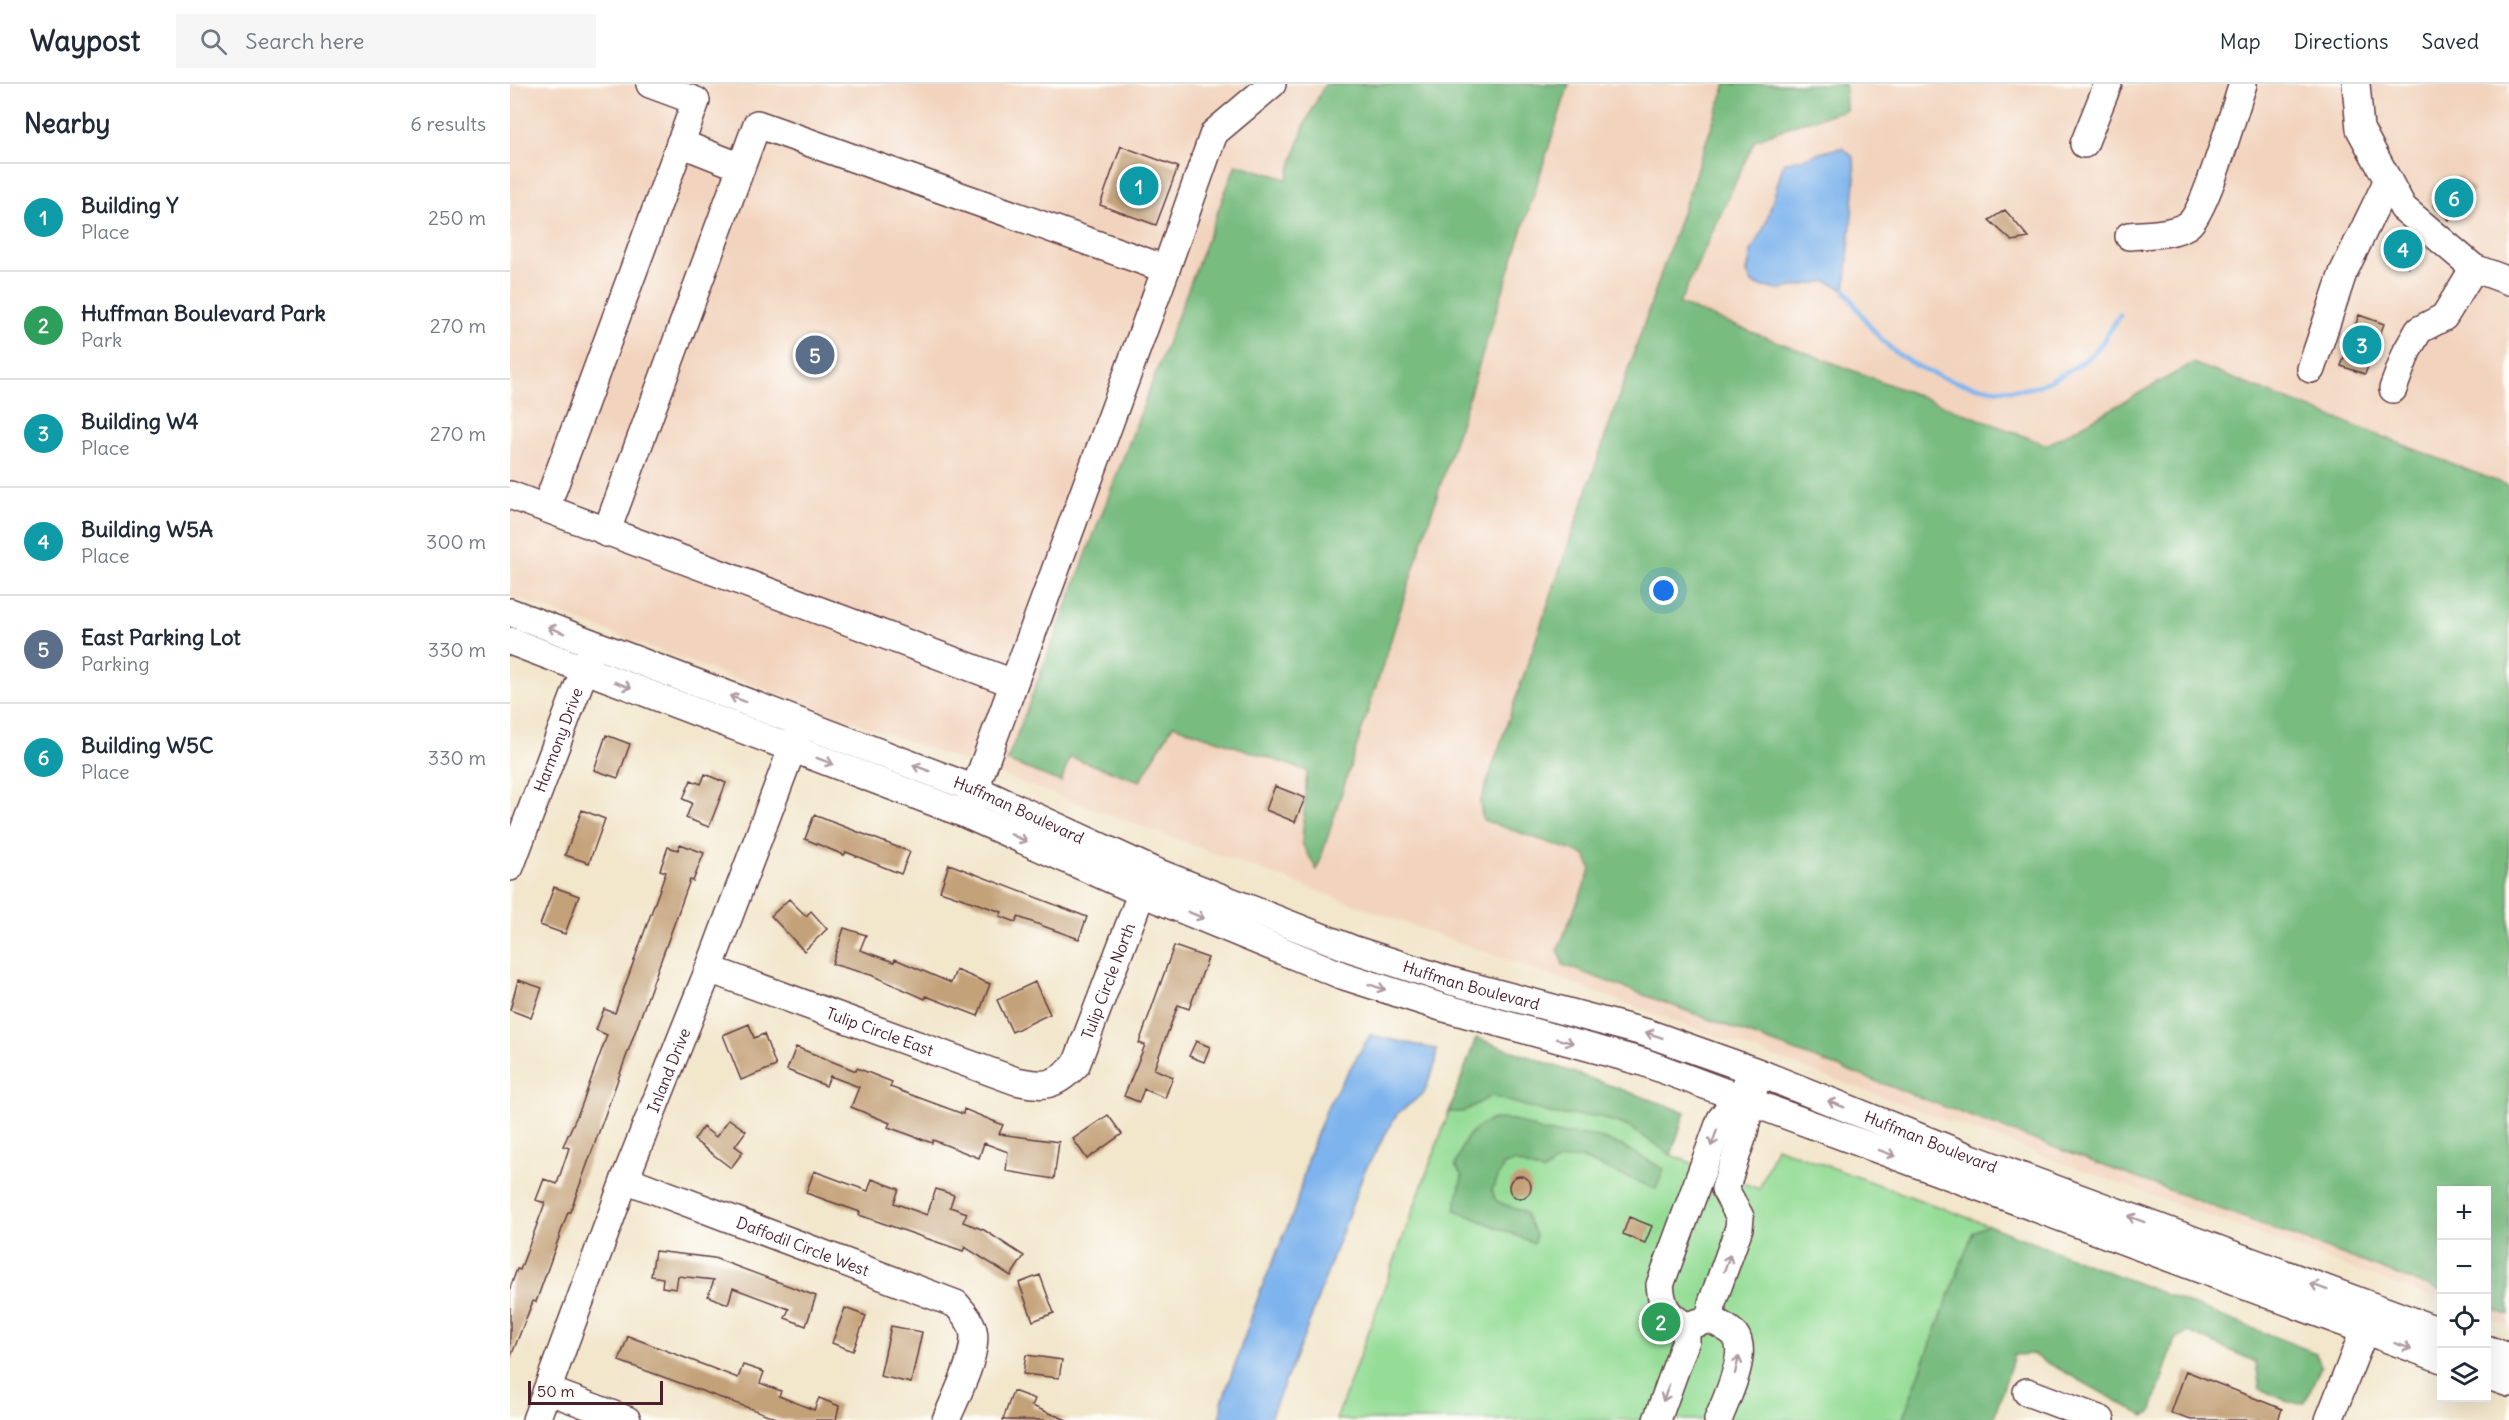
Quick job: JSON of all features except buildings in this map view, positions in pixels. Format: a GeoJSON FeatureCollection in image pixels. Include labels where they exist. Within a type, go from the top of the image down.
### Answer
{"type":"FeatureCollection","features":[{"type":"Feature","properties":{"kind":"street"},"geometry":{"type":"LineString","coordinates":[[546,508],[696,101],[650,84]]}},
{"type":"Feature","properties":{"kind":"street"},"geometry":{"type":"LineString","coordinates":[[965,814],[1214,133],[1272,84]]}},
{"type":"Feature","properties":{"kind":"street"},"geometry":{"type":"LineString","coordinates":[[2084,144],[2108,84]]}},
{"type":"Feature","properties":{"kind":"street"},"geometry":{"type":"LineString","coordinates":[[2129,236],[2168,232],[2188,224],[2203,202],[2243,84]]}},
{"type":"Feature","properties":{"kind":"street"},"geometry":{"type":"LineString","coordinates":[[2356,84],[2360,129],[2403,208],[2474,268],[2509,281]]}},
{"type":"Feature","properties":{"kind":"street"},"geometry":{"type":"LineString","coordinates":[[606,533],[757,124],[1166,269]]}},
{"type":"Feature","properties":{"kind":"street"},"geometry":{"type":"LineString","coordinates":[[680,143],[741,167]]}},
{"type":"Feature","properties":{"kind":"street"},"geometry":{"type":"LineString","coordinates":[[2311,369],[2343,273],[2388,180]]}},
{"type":"Feature","properties":{"kind":"street"},"geometry":{"type":"LineString","coordinates":[[2393,389],[2407,351],[2420,330],[2444,317],[2474,268]]}},
{"type":"Feature","properties":{"kind":"street"},"geometry":{"type":"LineString","coordinates":[[510,495],[606,533],[1012,683]]}},
{"type":"Feature","properties":{"kind":"street","name":"Huffman Boulevard"},"geometry":{"type":"LineString","coordinates":[[510,612],[975,789],[1147,881],[1341,975],[1441,1007],[1644,1062],[2437,1357]]}},
{"type":"Feature","properties":{"kind":"street","name":"Huffman Boulevard"},"geometry":{"type":"LineString","coordinates":[[510,641],[1147,881],[1451,981],[1647,1033],[1757,1072],[1971,1158],[2437,1330]]}},
{"type":"Feature","properties":{"kind":"street","name":"Harmony Drive"},"geometry":{"type":"LineString","coordinates":[[510,867],[593,645]]}},
{"type":"Feature","properties":{"kind":"street","name":"Inland Drive"},"geometry":{"type":"LineString","coordinates":[[536,1420],[625,1179],[709,969],[801,723]]}},
{"type":"Feature","properties":{"kind":"street","name":"Tulip Circle North"},"geometry":{"type":"LineString","coordinates":[[1052,1083],[1076,1065],[1147,881]]}},
{"type":"Feature","properties":{"kind":"street","name":"Tulip Circle East"},"geometry":{"type":"LineString","coordinates":[[709,969],[1016,1081],[1040,1086],[1052,1083]]}},
{"type":"Feature","properties":{"kind":"street"},"geometry":{"type":"LineString","coordinates":[[1657,1420],[1686,1340],[1712,1303],[1739,1228],[1740,1217],[1730,1203],[1725,1185],[1744,1100],[1757,1072]]}},
{"type":"Feature","properties":{"kind":"street"},"geometry":{"type":"LineString","coordinates":[[1719,1420],[1739,1361],[1739,1343],[1733,1333],[1699,1323],[1662,1306],[1660,1285],[1721,1119],[1744,1100]]}},
{"type":"Feature","properties":{"kind":"street","name":"Daffodil Circle West"},"geometry":{"type":"LineString","coordinates":[[625,1179],[940,1296],[956,1304],[972,1328],[974,1338],[972,1353],[946,1420]]}},
{"type":"Feature","properties":{"kind":"street"},"geometry":{"type":"LineString","coordinates":[[1689,1206],[1714,1196],[1730,1203]]}},
{"type":"Feature","properties":{"kind":"street"},"geometry":{"type":"LineString","coordinates":[[2329,1420],[2374,1307]]}},
{"type":"Feature","properties":{"kind":"street"},"geometry":{"type":"LineString","coordinates":[[2491,1350],[2509,1357]]}},
{"type":"Feature","properties":{"kind":"street"},"geometry":{"type":"LineString","coordinates":[[2491,1376],[2509,1383]]}},
{"type":"Feature","properties":{"kind":"street"},"geometry":{"type":"LineString","coordinates":[[547,1390],[627,1420]]}},
{"type":"Feature","properties":{"kind":"street"},"geometry":{"type":"LineString","coordinates":[[2027,1392],[2101,1420]]}},
{"type":"Feature","properties":{"kind":"shaded area"},"geometry":{"type":"Polygon","coordinates":[[[510,84],[2509,84],[2509,1326],[2491,1319],[2491,1186],[2437,1186],[2437,1300],[510,596],[510,84]]]}},
{"type":"Feature","properties":{"kind":"green space"},"geometry":{"type":"Polygon","coordinates":[[[1325,84],[1569,84],[1317,870],[1302,843],[1307,771],[1173,725],[1140,781],[1070,757],[1061,782],[1007,761],[1236,164],[1287,179],[1304,126],[1325,84]]]}},
{"type":"Feature","properties":{"kind":"green space"},"geometry":{"type":"Polygon","coordinates":[[[1726,84],[1845,84],[1846,110],[1796,124],[1755,140],[1679,304],[2047,445],[2193,363],[2509,486],[2509,1316],[2491,1309],[2491,1186],[2437,1186],[2437,1290],[1563,965],[1558,949],[1591,869],[1585,855],[1483,820],[1480,803],[1726,84]]]}},
{"type":"Feature","properties":{"kind":"green space"},"geometry":{"type":"Polygon","coordinates":[[[1476,1038],[1685,1112],[1671,1155],[1759,1189],[1776,1147],[1988,1225],[1911,1420],[1336,1420],[1476,1038]]]}},
{"type":"Feature","properties":{"kind":"green space"},"geometry":{"type":"Polygon","coordinates":[[[1476,1038],[1685,1112],[1671,1155],[1629,1127],[1597,1116],[1556,1115],[1491,1096],[1463,1112],[1449,1112],[1476,1038]]]}},
{"type":"Feature","properties":{"kind":"green space"},"geometry":{"type":"Polygon","coordinates":[[[1493,1119],[1514,1120],[1544,1132],[1595,1136],[1622,1146],[1664,1169],[1656,1189],[1580,1158],[1559,1160],[1543,1172],[1515,1162],[1504,1165],[1492,1190],[1496,1201],[1524,1212],[1536,1235],[1534,1243],[1455,1210],[1462,1176],[1455,1166],[1461,1149],[1477,1127],[1493,1119]]]}},
{"type":"Feature","properties":{"kind":"green space"},"geometry":{"type":"Polygon","coordinates":[[[1988,1225],[2316,1353],[2321,1366],[2305,1403],[2289,1402],[2260,1389],[2256,1362],[2189,1332],[2175,1339],[2151,1413],[2144,1416],[2032,1354],[2014,1355],[1993,1420],[1902,1420],[1973,1232],[1988,1225]]]}},
{"type":"Feature","properties":{"kind":"water"},"geometry":{"type":"Polygon","coordinates":[[[1843,148],[1854,158],[1855,181],[1845,290],[1827,281],[1777,290],[1753,284],[1747,273],[1751,252],[1766,223],[1784,162],[1843,148]]]}},
{"type":"Feature","properties":{"kind":"water"},"geometry":{"type":"Polygon","coordinates":[[[1370,1035],[1436,1049],[1436,1062],[1424,1093],[1397,1114],[1364,1172],[1303,1339],[1269,1420],[1220,1420],[1222,1402],[1260,1292],[1295,1209],[1308,1157],[1329,1103],[1370,1035]]]}},
{"type":"Feature","properties":{"kind":"waterway"},"geometry":{"type":"LineString","coordinates":[[1845,290],[1876,333],[1890,348],[1911,363],[1942,377],[1991,389],[2032,388],[2068,371],[2094,352],[2120,315]]}},
{"type":"Feature","properties":{"kind":"place","name":"Building Y"},"geometry":{"type":"Point","coordinates":[1139,186]}},
{"type":"Feature","properties":{"kind":"place","name":"Building W5C"},"geometry":{"type":"Point","coordinates":[2454,198]}},
{"type":"Feature","properties":{"kind":"place","name":"Building W5A"},"geometry":{"type":"Point","coordinates":[2403,249]}},
{"type":"Feature","properties":{"kind":"place","name":"Building W4"},"geometry":{"type":"Point","coordinates":[2362,345]}},
{"type":"Feature","properties":{"kind":"place","name":"East Parking Lot"},"geometry":{"type":"Point","coordinates":[815,355]}},
{"type":"Feature","properties":{"kind":"place","name":"Huffman Boulevard Park"},"geometry":{"type":"Point","coordinates":[1661,1322]}}]}
